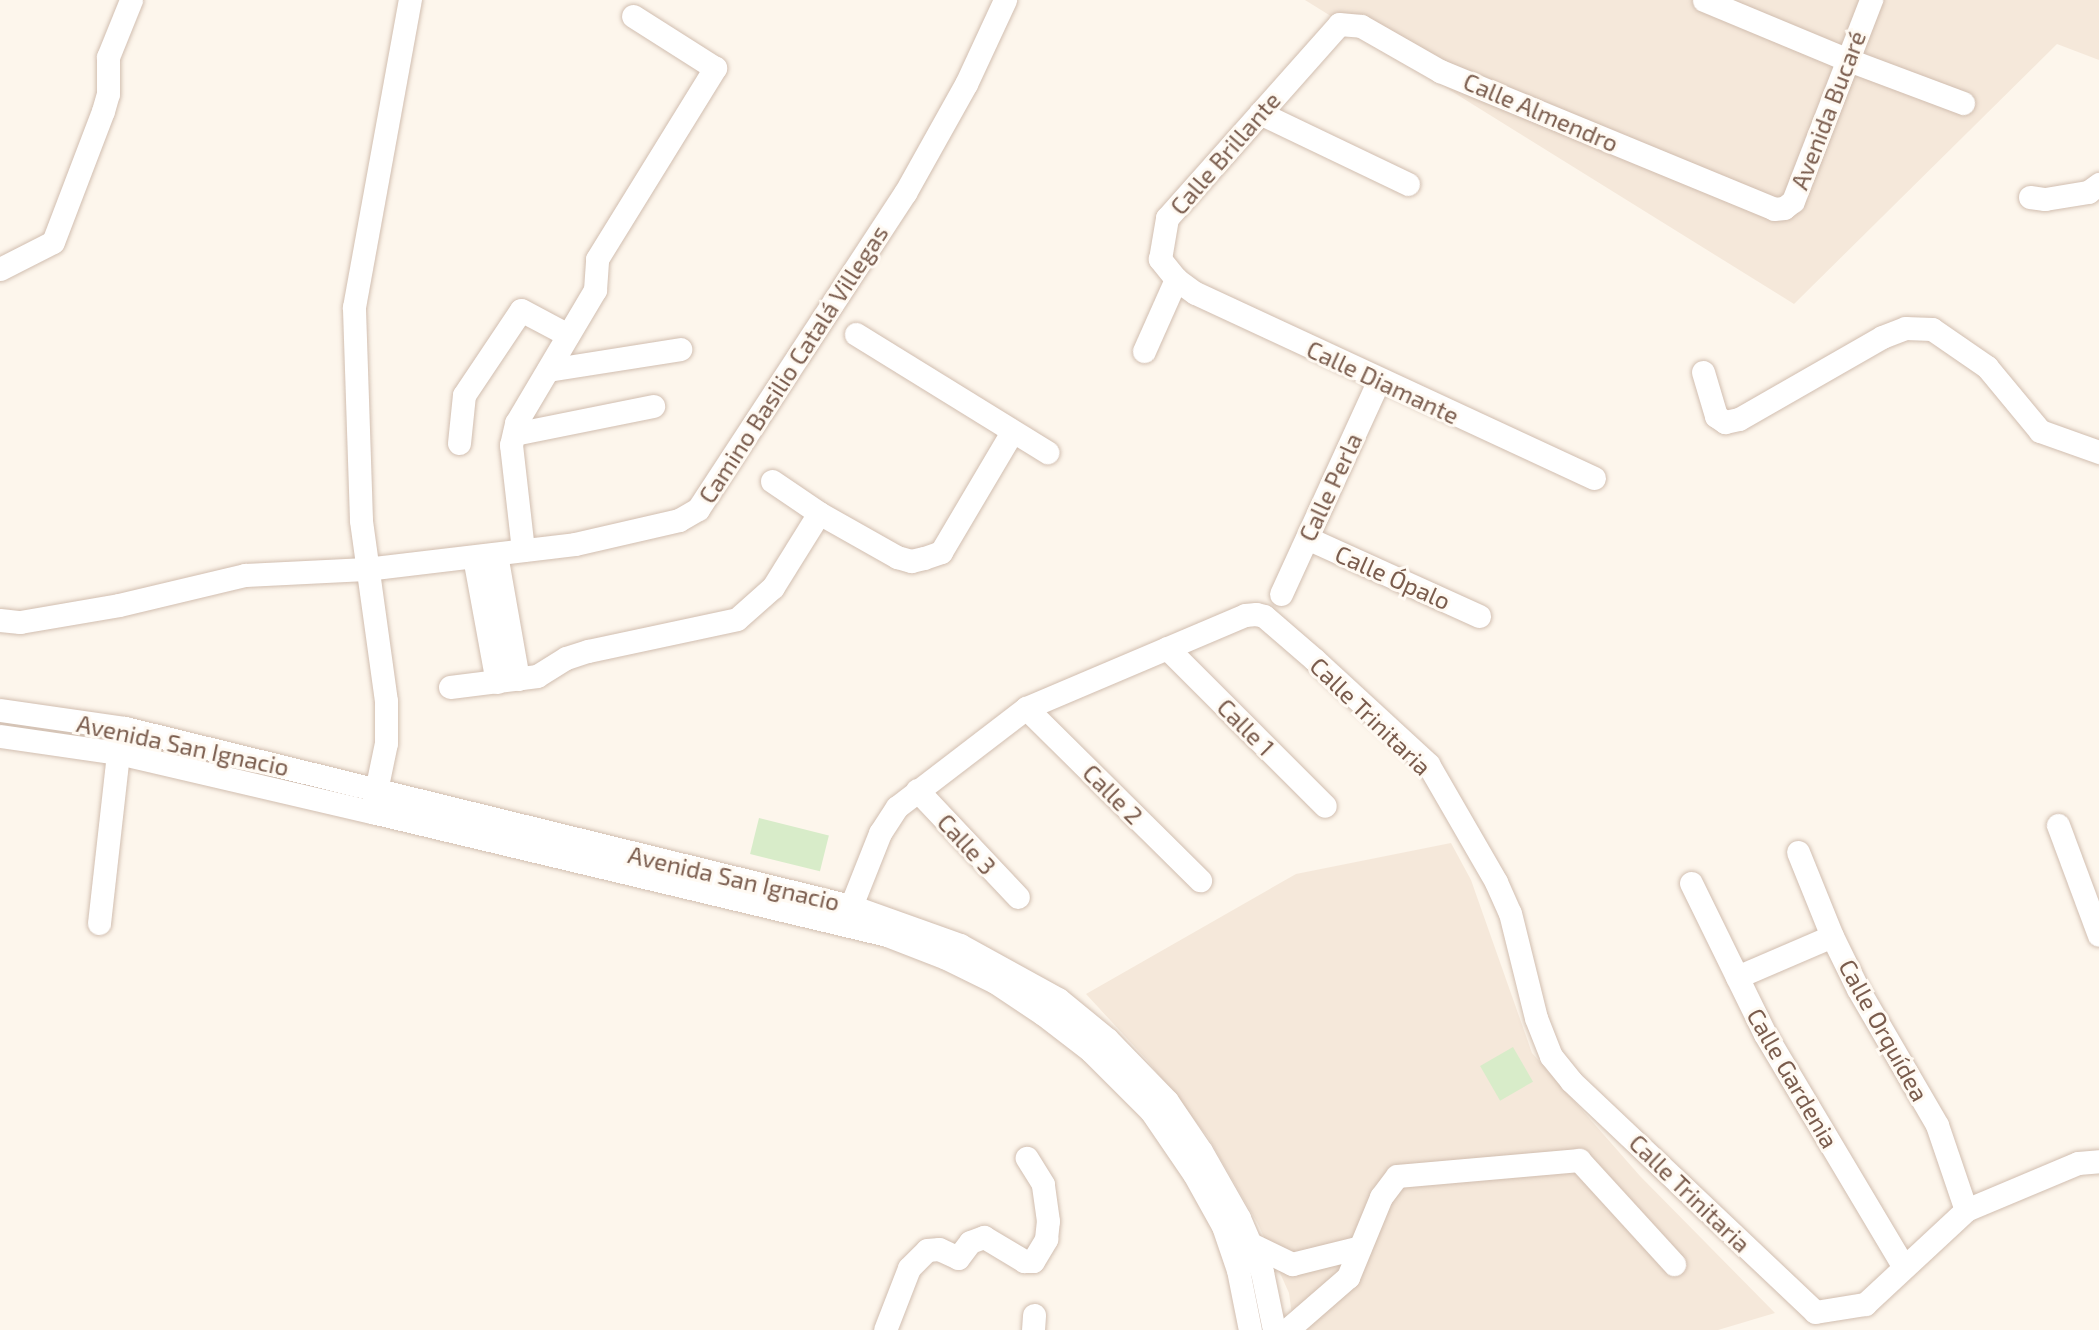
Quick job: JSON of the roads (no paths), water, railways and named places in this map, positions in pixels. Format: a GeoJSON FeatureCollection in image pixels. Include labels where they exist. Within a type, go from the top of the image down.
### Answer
{"type":"FeatureCollection","features":[{"type":"Feature","properties":{"kind":"street"},"geometry":{"type":"LineString","coordinates":[[0,269],[52,242],[103,111],[108,94],[108,57],[131,0]]}},
{"type":"Feature","properties":{"kind":"street"},"geometry":{"type":"LineString","coordinates":[[374,801],[386,743],[386,701],[366,569],[354,307],[410,0]]}},
{"type":"Feature","properties":{"kind":"street","name":"Camino Basilio Catalá Villegas"},"geometry":{"type":"LineString","coordinates":[[0,620],[20,622],[119,605],[244,575],[366,569],[575,544],[679,520],[698,509],[905,193],[966,84],[1005,0]]}},
{"type":"Feature","properties":{"kind":"street"},"geometry":{"type":"LineString","coordinates":[[1704,0],[1846,59],[1963,103]]}},
{"type":"Feature","properties":{"kind":"street","name":"Avenida Bucaré"},"geometry":{"type":"LineString","coordinates":[[1774,209],[1793,201],[1871,0]]}},
{"type":"Feature","properties":{"kind":"street"},"geometry":{"type":"LineString","coordinates":[[523,550],[513,478],[516,423],[595,290],[597,260],[715,68],[633,16]]}},
{"type":"Feature","properties":{"kind":"street","name":"Calle Almendro"},"geometry":{"type":"LineString","coordinates":[[1318,47],[1339,24],[1361,26],[1440,71],[1774,209]]}},
{"type":"Feature","properties":{"kind":"street","name":"Calle Brillante"},"geometry":{"type":"LineString","coordinates":[[1171,274],[1159,256],[1167,218],[1318,47]]}},
{"type":"Feature","properties":{"kind":"street"},"geometry":{"type":"LineString","coordinates":[[1260,113],[1408,184]]}},
{"type":"Feature","properties":{"kind":"street"},"geometry":{"type":"LineString","coordinates":[[2031,197],[2046,199],[2088,191],[2099,184]]}},
{"type":"Feature","properties":{"kind":"street"},"geometry":{"type":"LineString","coordinates":[[1144,351],[1171,274]]}},
{"type":"Feature","properties":{"kind":"street","name":"Calle Diamante"},"geometry":{"type":"LineString","coordinates":[[1171,274],[1216,305],[1594,478]]}},
{"type":"Feature","properties":{"kind":"street"},"geometry":{"type":"LineString","coordinates":[[459,443],[464,395],[521,310],[568,335]]}},
{"type":"Feature","properties":{"kind":"street"},"geometry":{"type":"LineString","coordinates":[[1703,372],[1716,416],[1725,422],[1739,419],[1882,337],[1905,328],[1932,329],[1987,367],[2040,431],[2099,452]]}},
{"type":"Feature","properties":{"kind":"street"},"geometry":{"type":"LineString","coordinates":[[856,334],[1047,452]]}},
{"type":"Feature","properties":{"kind":"street"},"geometry":{"type":"LineString","coordinates":[[548,370],[680,349]]}},
{"type":"Feature","properties":{"kind":"street","name":"Calle Perla"},"geometry":{"type":"LineString","coordinates":[[1281,594],[1379,380]]}},
{"type":"Feature","properties":{"kind":"street"},"geometry":{"type":"LineString","coordinates":[[514,434],[653,406]]}},
{"type":"Feature","properties":{"kind":"street"},"geometry":{"type":"LineString","coordinates":[[772,481],[819,513],[911,561],[941,552],[1012,432]]}},
{"type":"Feature","properties":{"kind":"street"},"geometry":{"type":"LineString","coordinates":[[450,687],[537,676],[566,658],[588,651],[737,619],[773,587],[819,513]]}},
{"type":"Feature","properties":{"kind":"street","name":"Calle Ópalo"},"geometry":{"type":"LineString","coordinates":[[1307,538],[1479,615]]}},
{"type":"Feature","properties":{"kind":"street"},"geometry":{"type":"LineString","coordinates":[[485,556],[508,680]]}},
{"type":"Feature","properties":{"kind":"street","name":"Calle Trinitaria"},"geometry":{"type":"LineString","coordinates":[[851,906],[880,832],[897,807],[1026,708],[1245,615],[1264,616],[1428,764],[1496,882],[1510,913],[1536,1018],[1551,1056],[1572,1081],[1815,1312],[1865,1304],[1904,1267]]}},
{"type":"Feature","properties":{"kind":"street","name":"Calle 1"},"geometry":{"type":"LineString","coordinates":[[1167,648],[1325,806]]}},
{"type":"Feature","properties":{"kind":"street","name":"Calle 2"},"geometry":{"type":"LineString","coordinates":[[1026,708],[1200,880]]}},
{"type":"Feature","properties":{"kind":"street","name":"Avenida San Ignacio"},"geometry":{"type":"LineString","coordinates":[[0,710],[125,728],[374,801],[887,936],[946,958],[995,982],[1091,1051],[1151,1111],[1223,1226],[1238,1270],[1250,1330]]}},
{"type":"Feature","properties":{"kind":"street","name":"Avenida San Ignacio"},"geometry":{"type":"LineString","coordinates":[[0,736],[118,753],[374,801],[851,906],[925,931],[1009,970],[1058,999],[1107,1039],[1167,1101],[1226,1193],[1251,1244],[1262,1272],[1274,1330]]}},
{"type":"Feature","properties":{"kind":"street"},"geometry":{"type":"LineString","coordinates":[[99,923],[118,753]]}},
{"type":"Feature","properties":{"kind":"street","name":"Calle 3"},"geometry":{"type":"LineString","coordinates":[[917,790],[1018,897]]}},
{"type":"Feature","properties":{"kind":"street"},"geometry":{"type":"LineString","coordinates":[[2058,825],[2099,935]]}},
{"type":"Feature","properties":{"kind":"street","name":"Calle Orquídea"},"geometry":{"type":"LineString","coordinates":[[1798,852],[1832,936],[1858,989],[1937,1125],[1966,1210]]}},
{"type":"Feature","properties":{"kind":"street","name":"Calle Gardenia"},"geometry":{"type":"LineString","coordinates":[[1691,883],[1765,1034],[1904,1267]]}},
{"type":"Feature","properties":{"kind":"street"},"geometry":{"type":"LineString","coordinates":[[1737,977],[1832,936]]}},
{"type":"Feature","properties":{"kind":"street"},"geometry":{"type":"LineString","coordinates":[[886,1330],[909,1268],[927,1250],[939,1249],[958,1258],[970,1242],[984,1237],[1024,1261],[1033,1261],[1046,1239],[1048,1221],[1043,1184],[1027,1158]]}},
{"type":"Feature","properties":{"kind":"street"},"geometry":{"type":"LineString","coordinates":[[1287,1330],[1348,1277],[1381,1196],[1397,1176],[1579,1160],[1674,1264]]}},
{"type":"Feature","properties":{"kind":"street"},"geometry":{"type":"LineString","coordinates":[[1904,1267],[1966,1210],[2078,1163],[2099,1161]]}},
{"type":"Feature","properties":{"kind":"street"},"geometry":{"type":"LineString","coordinates":[[1251,1244],[1292,1264],[1360,1247]]}}]}
